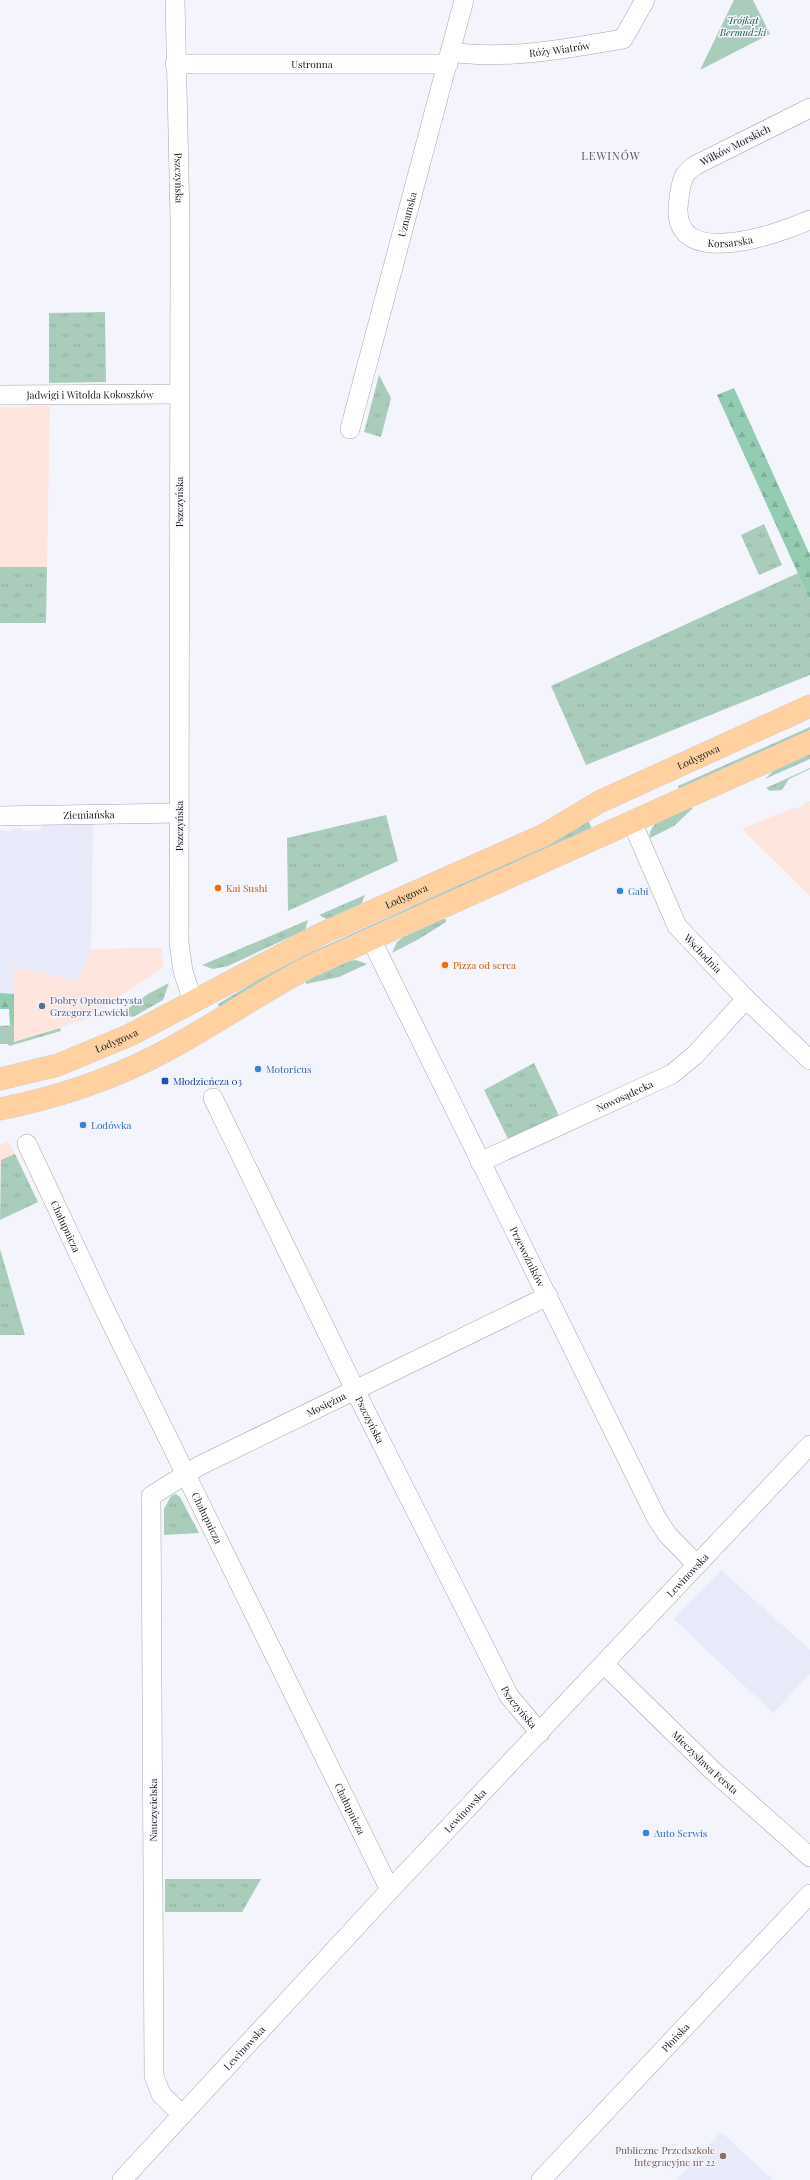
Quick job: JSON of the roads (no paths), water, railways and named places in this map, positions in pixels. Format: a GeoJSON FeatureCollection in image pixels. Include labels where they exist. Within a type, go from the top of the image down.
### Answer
{"type":"FeatureCollection","features":[{"type":"Feature","properties":{"kind":"main road","name":"Łodygowa"},"geometry":{"type":"LineString","coordinates":[[0,1079],[58,1065],[130,1035],[321,934],[544,835],[599,802],[810,706]]}},
{"type":"Feature","properties":{"kind":"main road"},"geometry":{"type":"LineString","coordinates":[[0,1109],[46,1100],[120,1072],[186,1039],[292,976],[810,742]]}},
{"type":"Feature","properties":{"kind":"main road"},"geometry":{"type":"LineString","coordinates":[[632,822],[633,786]]}},
{"type":"Feature","properties":{"kind":"street","name":"Pszczyńska"},"geometry":{"type":"LineString","coordinates":[[175,0],[175,64],[180,219],[179,943],[183,971],[193,1002]]}},
{"type":"Feature","properties":{"kind":"street","name":"Uznamska"},"geometry":{"type":"LineString","coordinates":[[350,429],[464,0]]}},
{"type":"Feature","properties":{"kind":"street","name":"Róży Wiatrów"},"geometry":{"type":"LineString","coordinates":[[449,58],[572,48],[623,39],[645,0]]}},
{"type":"Feature","properties":{"kind":"street","name":"Ustronna"},"geometry":{"type":"LineString","coordinates":[[175,64],[449,58]]}},
{"type":"Feature","properties":{"kind":"street","name":"Wilków Morskich"},"geometry":{"type":"LineString","coordinates":[[679,200],[685,174],[696,164],[810,108]]}},
{"type":"Feature","properties":{"kind":"street","name":"Korsarska"},"geometry":{"type":"LineString","coordinates":[[679,200],[678,214],[683,227],[693,240],[707,244],[724,244],[790,229],[810,220]]}},
{"type":"Feature","properties":{"kind":"street","name":"Jadwigi i Witolda Kokoszków"},"geometry":{"type":"LineString","coordinates":[[0,394],[180,394]]}},
{"type":"Feature","properties":{"kind":"street","name":"Ziemiańska"},"geometry":{"type":"LineString","coordinates":[[0,816],[179,813]]}},
{"type":"Feature","properties":{"kind":"street","name":"Wschodnia"},"geometry":{"type":"LineString","coordinates":[[632,822],[677,926],[746,999],[810,1060]]}},
{"type":"Feature","properties":{"kind":"street","name":"Przewoźników"},"geometry":{"type":"LineString","coordinates":[[371,940],[656,1517],[667,1534],[697,1565]]}},
{"type":"Feature","properties":{"kind":"street","name":"Nowosądecka"},"geometry":{"type":"LineString","coordinates":[[480,1162],[672,1074],[695,1056],[746,999]]}},
{"type":"Feature","properties":{"kind":"street","name":"Pszczyńska"},"geometry":{"type":"LineString","coordinates":[[213,1098],[356,1390],[509,1696],[540,1733]]}},
{"type":"Feature","properties":{"kind":"street","name":"Chałupnicza"},"geometry":{"type":"LineString","coordinates":[[28,1144],[106,1312],[390,1890]]}},
{"type":"Feature","properties":{"kind":"street","name":"Mosiężna"},"geometry":{"type":"LineString","coordinates":[[151,1496],[185,1473],[548,1296]]}},
{"type":"Feature","properties":{"kind":"street","name":"Lewinowska"},"geometry":{"type":"LineString","coordinates":[[122,2180],[390,1890],[540,1733],[810,1444]]}},
{"type":"Feature","properties":{"kind":"street","name":"Nauczycielska"},"geometry":{"type":"LineString","coordinates":[[151,1496],[154,2076],[161,2094],[182,2115]]}},
{"type":"Feature","properties":{"kind":"street","name":"Mieczysława Fersta"},"geometry":{"type":"LineString","coordinates":[[604,1664],[712,1770],[810,1857]]}},
{"type":"Feature","properties":{"kind":"street","name":"Płońska"},"geometry":{"type":"LineString","coordinates":[[541,2180],[810,1894]]}},
{"type":"Feature","properties":{"kind":"place","name":"Kai Sushi"},"geometry":{"type":"Point","coordinates":[218,888]}},
{"type":"Feature","properties":{"kind":"place","name":"Gabi"},"geometry":{"type":"Point","coordinates":[620,891]}},
{"type":"Feature","properties":{"kind":"place","name":"Pizza od serca"},"geometry":{"type":"Point","coordinates":[445,965]}},
{"type":"Feature","properties":{"kind":"place","name":"Dobry Optometrysta Grzegorz Lewicki"},"geometry":{"type":"Point","coordinates":[42,1006]}},
{"type":"Feature","properties":{"kind":"place","name":"Motoricus"},"geometry":{"type":"Point","coordinates":[258,1069]}},
{"type":"Feature","properties":{"kind":"place","name":"Młodzieńcza 03"},"geometry":{"type":"Point","coordinates":[165,1081]}},
{"type":"Feature","properties":{"kind":"place","name":"Lodówka"},"geometry":{"type":"Point","coordinates":[83,1125]}},
{"type":"Feature","properties":{"kind":"place","name":"Auto Serwis"},"geometry":{"type":"Point","coordinates":[646,1833]}},
{"type":"Feature","properties":{"kind":"place","name":"Publiczne Przedszkole Integracyjne nr 22"},"geometry":{"type":"Point","coordinates":[723,2156]}},
{"type":"Feature","properties":{"kind":"district","name":"LEWINÓW"},"geometry":{"type":"Point","coordinates":[611,155]}},
{"type":"Feature","properties":{"kind":"park label","name":"Trójkąt Bermudzki"},"geometry":{"type":"Point","coordinates":[743,26]}}]}
